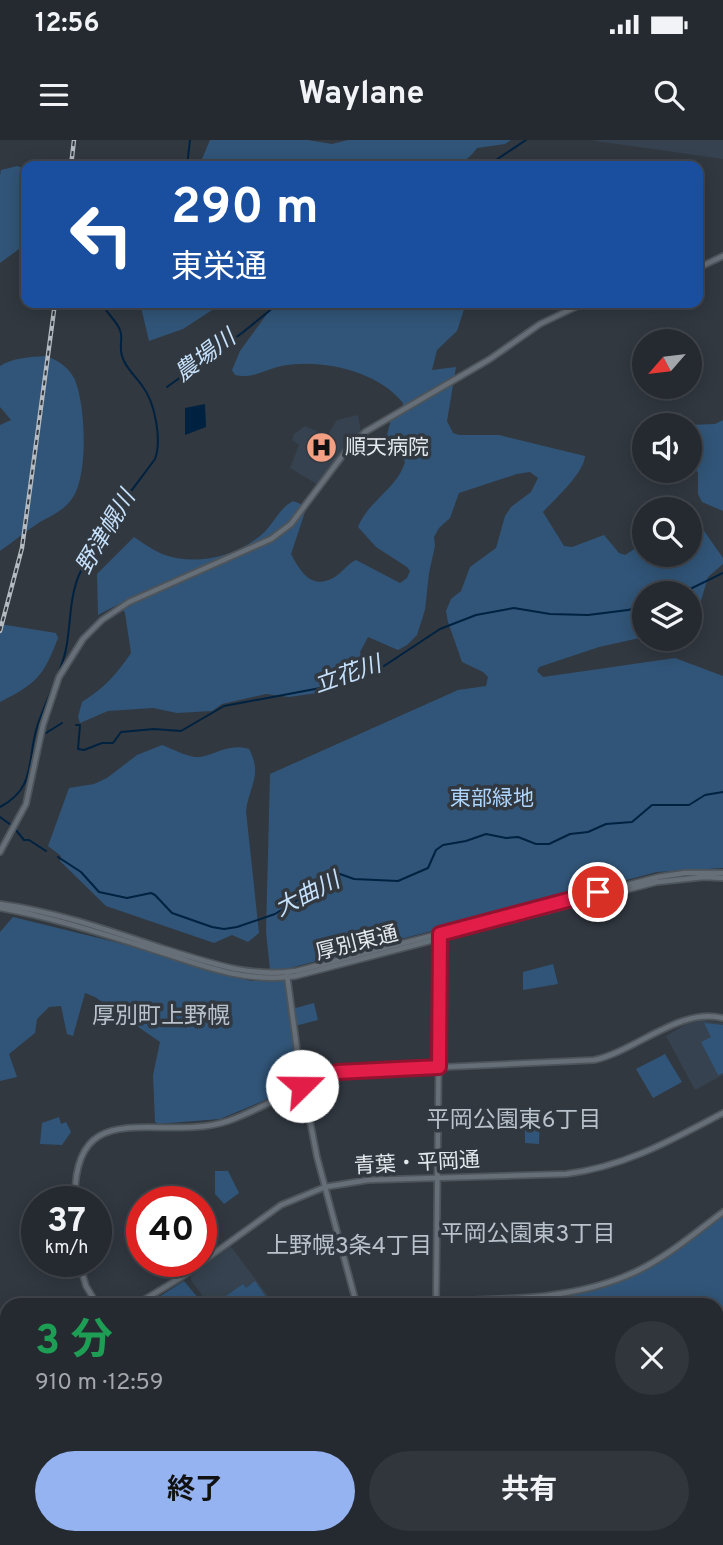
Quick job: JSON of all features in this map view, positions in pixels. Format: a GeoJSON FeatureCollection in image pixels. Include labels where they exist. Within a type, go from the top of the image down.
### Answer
{"type":"FeatureCollection","features":[{"type":"Feature","properties":{"kind":"street"},"geometry":{"type":"LineString","coordinates":[[703,266],[723,256]]}},
{"type":"Feature","properties":{"kind":"street"},"geometry":{"type":"LineString","coordinates":[[0,852],[26,804],[43,725],[59,677],[92,628],[129,602],[271,539],[291,524],[346,452],[365,432],[490,359],[549,319],[573,308]]}},
{"type":"Feature","properties":{"kind":"street","name":"厚別東通"},"geometry":{"type":"LineString","coordinates":[[0,906],[59,920],[232,974],[261,979],[287,975],[440,936],[658,877],[685,873],[723,876]]}},
{"type":"Feature","properties":{"kind":"street"},"geometry":{"type":"LineString","coordinates":[[436,1298],[440,936]]}},
{"type":"Feature","properties":{"kind":"street"},"geometry":{"type":"LineString","coordinates":[[287,975],[302,1086],[325,1187],[357,1298]]}},
{"type":"Feature","properties":{"kind":"street"},"geometry":{"type":"LineString","coordinates":[[76,1186],[78,1162],[88,1144],[98,1137],[123,1129],[199,1126],[226,1122],[337,1072],[594,1060],[627,1050],[692,1017],[723,1018]]}},
{"type":"Feature","properties":{"kind":"street","name":"青葉・平岡通"},"geometry":{"type":"LineString","coordinates":[[147,1298],[180,1278],[281,1205],[325,1187],[356,1181],[566,1174],[609,1167],[644,1154],[723,1113]]}},
{"type":"Feature","properties":{"kind":"street"},"geometry":{"type":"LineString","coordinates":[[524,1298],[609,1282],[661,1258],[723,1212]]}},
{"type":"Feature","properties":{"kind":"street"},"geometry":{"type":"LineString","coordinates":[[83,1277],[93,1298]]}},
{"type":"Feature","properties":{"kind":"shaded area"},"geometry":{"type":"Polygon","coordinates":[[[723,140],[723,159],[596,141],[723,140]]]}},
{"type":"Feature","properties":{"kind":"shaded area"},"geometry":{"type":"Polygon","coordinates":[[[205,404],[206,427],[185,435],[185,408],[205,404]]]}},
{"type":"Feature","properties":{"kind":"shaded area","name":"順天病院"},"geometry":{"type":"Polygon","coordinates":[[[358,415],[361,432],[359,437],[318,485],[290,468],[299,445],[292,440],[294,434],[305,426],[327,436],[337,420],[358,415]]]}},
{"type":"Feature","properties":{"kind":"shaded area"},"geometry":{"type":"Polygon","coordinates":[[[703,1020],[723,1023],[723,1075],[695,1090],[666,1036],[686,1024],[703,1020]]]}},
{"type":"Feature","properties":{"kind":"shaded area"},"geometry":{"type":"Polygon","coordinates":[[[230,1247],[270,1298],[204,1298],[191,1277],[217,1277],[217,1257],[230,1247]]]}},
{"type":"Feature","properties":{"kind":"green space"},"geometry":{"type":"Polygon","coordinates":[[[210,140],[308,140],[332,144],[348,140],[511,140],[505,144],[477,148],[463,161],[201,161],[210,140]]]}},
{"type":"Feature","properties":{"kind":"green space"},"geometry":{"type":"Polygon","coordinates":[[[21,167],[21,248],[0,263],[0,175],[1,170],[21,167]]]}},
{"type":"Feature","properties":{"kind":"green space"},"geometry":{"type":"Polygon","coordinates":[[[141,308],[215,308],[183,329],[149,341],[141,308]]]}},
{"type":"Feature","properties":{"kind":"green space","name":"東部緑地"},"geometry":{"type":"Polygon","coordinates":[[[271,308],[464,308],[457,331],[437,350],[432,370],[456,367],[447,421],[453,433],[459,435],[499,435],[585,456],[574,478],[543,512],[564,546],[572,547],[604,535],[619,553],[625,555],[632,551],[632,567],[702,567],[702,528],[723,558],[723,564],[708,577],[702,597],[702,581],[632,581],[632,640],[599,647],[539,667],[537,671],[543,677],[675,658],[723,676],[723,868],[657,872],[286,969],[270,970],[266,932],[270,774],[458,690],[486,686],[488,677],[483,672],[462,662],[446,611],[451,599],[461,591],[470,567],[496,548],[505,516],[511,507],[531,492],[538,478],[530,472],[517,474],[459,493],[450,518],[434,537],[425,610],[417,635],[398,650],[368,637],[360,652],[363,662],[360,671],[331,691],[289,697],[266,694],[222,704],[212,711],[177,713],[153,708],[108,711],[80,723],[78,717],[82,702],[110,680],[131,653],[125,613],[119,604],[98,615],[97,574],[134,537],[174,558],[213,558],[249,544],[265,532],[283,508],[293,501],[306,509],[291,554],[307,577],[318,582],[325,581],[356,560],[400,583],[407,578],[410,571],[407,567],[376,547],[358,527],[368,510],[396,480],[405,462],[387,435],[391,419],[402,409],[403,403],[392,392],[363,374],[328,365],[293,364],[241,376],[235,375],[232,370],[240,351],[271,308]]]}},
{"type":"Feature","properties":{"kind":"green space"},"geometry":{"type":"Polygon","coordinates":[[[45,356],[65,367],[74,378],[78,390],[84,440],[81,476],[77,490],[64,507],[0,551],[0,425],[11,420],[0,407],[0,366],[27,357],[45,356]]]}},
{"type":"Feature","properties":{"kind":"green space"},"geometry":{"type":"Polygon","coordinates":[[[723,420],[723,511],[702,502],[702,497],[698,494],[698,483],[702,483],[702,424],[715,424],[723,420]]]}},
{"type":"Feature","properties":{"kind":"green space"},"geometry":{"type":"Polygon","coordinates":[[[0,624],[56,633],[58,638],[48,662],[37,678],[0,702],[0,624]]]}},
{"type":"Feature","properties":{"kind":"green space"},"geometry":{"type":"Polygon","coordinates":[[[162,745],[194,757],[241,747],[249,749],[253,758],[255,773],[246,811],[259,933],[248,942],[232,935],[214,943],[106,906],[60,861],[61,856],[48,846],[69,788],[94,784],[107,778],[137,755],[162,745]]]}},
{"type":"Feature","properties":{"kind":"green space"},"geometry":{"type":"Polygon","coordinates":[[[13,917],[115,942],[251,981],[285,981],[301,1085],[220,1119],[158,1124],[155,1122],[153,1075],[160,1042],[95,997],[85,993],[73,1036],[67,1034],[61,1006],[49,1007],[37,1019],[35,1033],[9,1054],[17,1077],[0,1081],[0,932],[13,917]]]}},
{"type":"Feature","properties":{"kind":"green space"},"geometry":{"type":"Polygon","coordinates":[[[553,964],[558,984],[523,990],[523,972],[553,964]]]}},
{"type":"Feature","properties":{"kind":"green space"},"geometry":{"type":"Polygon","coordinates":[[[314,1003],[318,1020],[295,1026],[292,1009],[314,1003]]]}},
{"type":"Feature","properties":{"kind":"green space"},"geometry":{"type":"Polygon","coordinates":[[[704,1023],[723,1025],[723,1073],[718,1075],[701,1042],[711,1037],[704,1023]]]}},
{"type":"Feature","properties":{"kind":"green space"},"geometry":{"type":"Polygon","coordinates":[[[665,1054],[682,1082],[653,1098],[636,1069],[665,1054]]]}},
{"type":"Feature","properties":{"kind":"green space"},"geometry":{"type":"Polygon","coordinates":[[[59,1117],[61,1124],[66,1122],[71,1132],[62,1145],[40,1144],[42,1123],[59,1117]]]}},
{"type":"Feature","properties":{"kind":"green space"},"geometry":{"type":"Polygon","coordinates":[[[525,1120],[540,1120],[539,1144],[525,1143],[525,1120]]]}},
{"type":"Feature","properties":{"kind":"green space"},"geometry":{"type":"Polygon","coordinates":[[[215,1171],[228,1171],[239,1193],[224,1204],[217,1196],[215,1171]]]}},
{"type":"Feature","properties":{"kind":"green space"},"geometry":{"type":"Polygon","coordinates":[[[723,1216],[723,1298],[573,1298],[573,1295],[616,1283],[635,1274],[688,1243],[723,1216]]]}},
{"type":"Feature","properties":{"kind":"green space"},"geometry":{"type":"Polygon","coordinates":[[[184,1281],[198,1298],[157,1298],[184,1281]]]}},
{"type":"Feature","properties":{"kind":"green space"},"geometry":{"type":"Polygon","coordinates":[[[255,1281],[267,1298],[223,1298],[243,1284],[246,1288],[255,1281]]]}},
{"type":"Feature","properties":{"kind":"waterway","name":"野津幌川"},"geometry":{"type":"LineString","coordinates":[[188,161],[190,140]]}},
{"type":"Feature","properties":{"kind":"waterway","name":"農場川"},"geometry":{"type":"LineString","coordinates":[[494,161],[526,140]]}},
{"type":"Feature","properties":{"kind":"waterway","name":"野津幌川"},"geometry":{"type":"LineString","coordinates":[[0,807],[12,799],[26,781],[38,724],[64,658],[73,593],[86,559],[155,459],[157,451],[156,422],[151,402],[124,361],[120,330],[105,308]]}},
{"type":"Feature","properties":{"kind":"waterway","name":"農場川"},"geometry":{"type":"LineString","coordinates":[[167,387],[273,308]]}},
{"type":"Feature","properties":{"kind":"waterway","name":"立花川"},"geometry":{"type":"LineString","coordinates":[[702,583],[723,573]]}},
{"type":"Feature","properties":{"kind":"waterway","name":"立花川"},"geometry":{"type":"LineString","coordinates":[[76,725],[80,725],[78,749],[84,750],[102,743],[113,743],[121,732],[154,729],[181,731],[224,706],[331,686],[384,666],[440,629],[476,615],[514,608],[550,614],[588,615],[632,609]]}},
{"type":"Feature","properties":{"kind":"waterway","name":"立花川"},"geometry":{"type":"LineString","coordinates":[[46,733],[62,723]]}},
{"type":"Feature","properties":{"kind":"waterway","name":"大曲川"},"geometry":{"type":"LineString","coordinates":[[58,857],[81,872],[99,892],[127,898],[151,893],[172,913],[224,929],[275,914],[340,874],[354,879],[398,881],[428,868],[436,850],[443,845],[486,834],[549,844],[570,834],[588,832],[606,824],[632,822],[652,805],[689,805],[705,795],[723,792]]}},
{"type":"Feature","properties":{"kind":"waterway","name":"大曲川"},"geometry":{"type":"LineString","coordinates":[[0,817],[11,825]]}},
{"type":"Feature","properties":{"kind":"waterway","name":"大曲川"},"geometry":{"type":"LineString","coordinates":[[15,829],[24,840],[29,840],[46,851]]}},
{"type":"Feature","properties":{"kind":"railway"},"geometry":{"type":"LineString","coordinates":[[72,161],[74,140]]}},
{"type":"Feature","properties":{"kind":"railway"},"geometry":{"type":"LineString","coordinates":[[0,631],[22,548],[54,308]]}},
{"type":"Feature","properties":{"kind":"place","name":"順天病院"},"geometry":{"type":"Point","coordinates":[322,448]}},
{"type":"Feature","properties":{"kind":"district","name":"厚別町上野幌"},"geometry":{"type":"Point","coordinates":[161,1017]}},
{"type":"Feature","properties":{"kind":"district","name":"平岡公園東6丁目"},"geometry":{"type":"Point","coordinates":[514,1121]}},
{"type":"Feature","properties":{"kind":"district","name":"平岡公園東3丁目"},"geometry":{"type":"Point","coordinates":[528,1235]}},
{"type":"Feature","properties":{"kind":"district","name":"上野幌3条4丁目"},"geometry":{"type":"Point","coordinates":[349,1247]}},
{"type":"Feature","properties":{"kind":"route"},"geometry":{"type":"LineString","coordinates":[[302,1086],[321,1077],[351,1070],[439,1067],[440,934],[598,892]]}}]}
